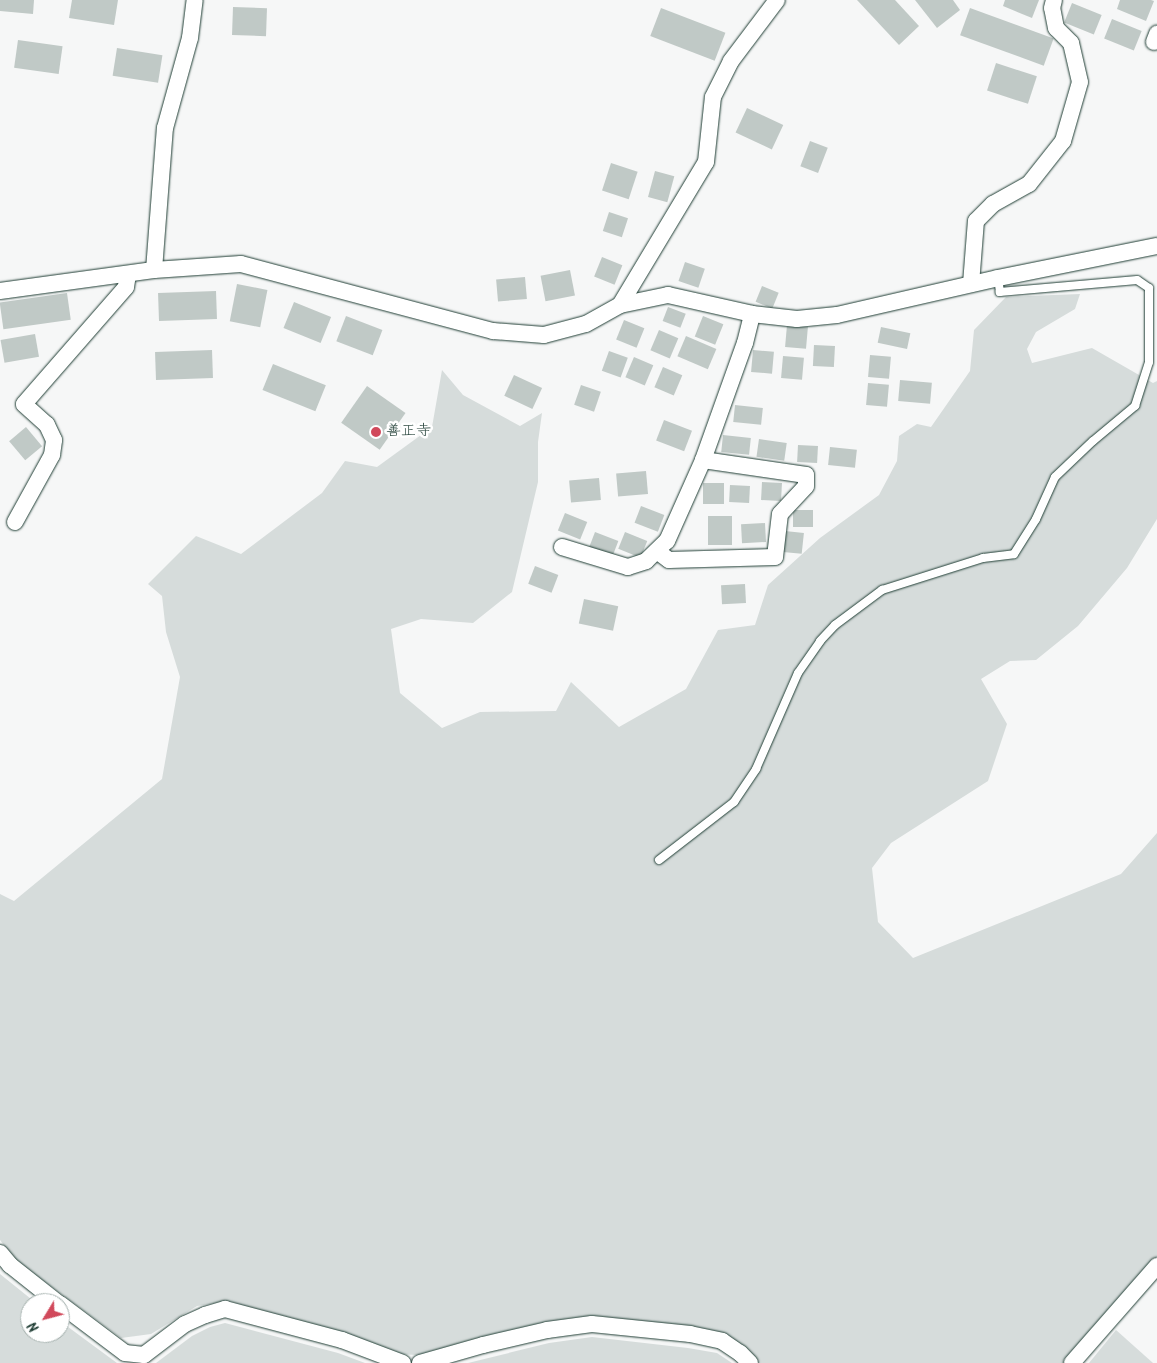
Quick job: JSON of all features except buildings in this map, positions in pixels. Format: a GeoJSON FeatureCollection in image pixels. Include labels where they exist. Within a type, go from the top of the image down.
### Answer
{"type":"FeatureCollection","features":[{"type":"Feature","properties":{"kind":"street"},"geometry":{"type":"LineString","coordinates":[[154,270],[165,128],[190,38],[195,0]]}},
{"type":"Feature","properties":{"kind":"street"},"geometry":{"type":"LineString","coordinates":[[620,306],[706,162],[713,97],[730,61],[777,0]]}},
{"type":"Feature","properties":{"kind":"street"},"geometry":{"type":"LineString","coordinates":[[971,284],[976,221],[993,204],[1029,184],[1063,140],[1080,82],[1071,43],[1056,28],[1052,8],[1054,0]]}},
{"type":"Feature","properties":{"kind":"street"},"geometry":{"type":"LineString","coordinates":[[0,291],[154,270],[241,264],[493,331],[544,335],[586,324],[620,306],[668,295],[752,314],[797,319],[837,315],[998,278],[1157,246]]}},
{"type":"Feature","properties":{"kind":"street"},"geometry":{"type":"LineString","coordinates":[[15,522],[52,455],[54,440],[47,425],[24,404],[126,287],[128,275]]}},
{"type":"Feature","properties":{"kind":"street"},"geometry":{"type":"LineString","coordinates":[[562,547],[628,567],[646,562],[667,541],[703,460],[745,343],[752,314]]}},
{"type":"Feature","properties":{"kind":"street"},"geometry":{"type":"LineString","coordinates":[[657,551],[669,560],[775,557],[780,514],[806,486],[806,474],[703,460]]}},
{"type":"Feature","properties":{"kind":"street"},"geometry":{"type":"LineString","coordinates":[[0,1252],[10,1265],[45,1293]]}},
{"type":"Feature","properties":{"kind":"street"},"geometry":{"type":"LineString","coordinates":[[1072,1363],[1157,1266]]}},
{"type":"Feature","properties":{"kind":"street"},"geometry":{"type":"LineString","coordinates":[[70,1312],[125,1352],[144,1355],[185,1324],[225,1309],[342,1340],[403,1363]]}},
{"type":"Feature","properties":{"kind":"street"},"geometry":{"type":"LineString","coordinates":[[420,1363],[483,1345],[547,1330],[592,1324],[690,1334],[722,1341],[740,1353],[750,1363]]}},
{"type":"Feature","properties":{"kind":"lane"},"geometry":{"type":"LineString","coordinates":[[659,860],[734,802],[756,769],[798,673],[820,641],[836,625],[882,590],[983,558],[1014,554],[1036,519],[1055,477],[1093,441],[1136,406],[1149,362],[1149,288],[1137,280],[1000,292],[998,278]]}},
{"type":"Feature","properties":{"kind":"shaded area"},"geometry":{"type":"Polygon","coordinates":[[[1080,294],[1075,309],[1036,332],[1027,349],[1032,363],[1092,348],[1153,383],[1157,381],[1157,519],[1127,568],[1078,626],[1036,660],[1010,661],[981,679],[1007,724],[988,781],[891,843],[872,868],[878,922],[913,958],[1121,874],[1157,833],[1157,1258],[1064,1363],[756,1363],[737,1342],[590,1318],[419,1355],[394,1354],[229,1301],[197,1306],[151,1334],[121,1338],[70,1300],[70,1293],[60,1293],[14,1259],[0,1240],[0,894],[14,901],[162,779],[180,677],[166,632],[162,596],[148,584],[196,536],[241,554],[322,493],[345,461],[377,467],[432,427],[442,370],[463,395],[520,426],[542,413],[538,442],[538,482],[512,592],[473,623],[421,619],[391,629],[400,693],[442,728],[480,712],[556,711],[571,682],[619,727],[686,689],[718,630],[755,625],[768,585],[820,538],[879,495],[897,461],[899,436],[917,424],[931,427],[970,371],[974,330],[1006,297],[1080,294]]]}},
{"type":"Feature","properties":{"kind":"shaded area"},"geometry":{"type":"Polygon","coordinates":[[[0,1274],[24,1293],[20,1293],[20,1343],[70,1343],[70,1328],[117,1363],[0,1363],[0,1274]]]}},
{"type":"Feature","properties":{"kind":"shaded area"},"geometry":{"type":"Polygon","coordinates":[[[225,1323],[338,1353],[365,1363],[156,1363],[192,1336],[210,1327],[225,1323]]]}},
{"type":"Feature","properties":{"kind":"shaded area"},"geometry":{"type":"Polygon","coordinates":[[[1116,1330],[1153,1363],[1089,1363],[1116,1330]]]}},
{"type":"Feature","properties":{"kind":"shaded area"},"geometry":{"type":"Polygon","coordinates":[[[592,1337],[717,1353],[732,1363],[468,1363],[549,1343],[592,1337]]]}},
{"type":"Feature","properties":{"kind":"place","name":"善正寺"},"geometry":{"type":"Point","coordinates":[376,432]}}]}
